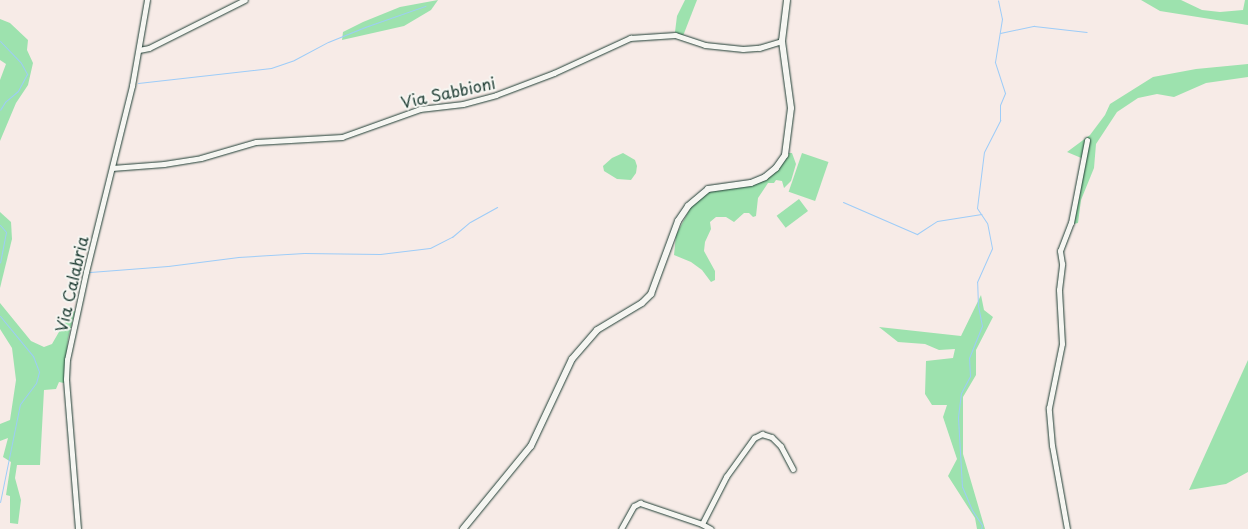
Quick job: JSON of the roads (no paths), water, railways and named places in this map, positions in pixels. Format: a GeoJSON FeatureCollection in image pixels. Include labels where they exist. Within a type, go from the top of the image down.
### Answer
{"type":"FeatureCollection","features":[{"type":"Feature","properties":{"kind":"main road"},"geometry":{"type":"LineString","coordinates":[[463,529],[531,446],[572,360],[597,330],[642,303],[651,294],[678,221],[688,206],[708,189],[751,183],[765,177],[776,168],[785,156],[791,108],[782,41],[787,0]]}},
{"type":"Feature","properties":{"kind":"street","name":"Via Calabria"},"geometry":{"type":"LineString","coordinates":[[78,529],[66,379],[67,360],[139,50],[147,0]]}},
{"type":"Feature","properties":{"kind":"street"},"geometry":{"type":"LineString","coordinates":[[139,50],[149,48],[245,0]]}},
{"type":"Feature","properties":{"kind":"street","name":"Via Sabbioni"},"geometry":{"type":"LineString","coordinates":[[112,168],[157,165],[201,158],[256,142],[342,137],[420,108],[463,104],[496,95],[554,73],[630,38],[675,34],[705,45],[743,49],[759,48],[782,41]]}},
{"type":"Feature","properties":{"kind":"street"},"geometry":{"type":"LineString","coordinates":[[1067,529],[1052,446],[1049,408],[1062,344],[1059,290],[1062,264],[1060,251],[1071,223],[1087,140]]}},
{"type":"Feature","properties":{"kind":"street"},"geometry":{"type":"LineString","coordinates":[[702,524],[726,477],[754,438],[762,434],[772,437],[781,446],[792,469]]}},
{"type":"Feature","properties":{"kind":"street"},"geometry":{"type":"LineString","coordinates":[[622,529],[634,506],[640,503],[702,524],[711,529]]}},
{"type":"Feature","properties":{"kind":"waterway"},"geometry":{"type":"LineString","coordinates":[[981,529],[982,525],[972,510],[962,487],[958,417],[961,393],[970,376],[969,358],[982,326],[978,306],[977,282],[992,248],[987,223],[977,208],[984,152],[1000,120],[1000,105],[1005,93],[995,62],[1002,19],[998,0]]}},
{"type":"Feature","properties":{"kind":"waterway"},"geometry":{"type":"LineString","coordinates":[[138,83],[271,68],[294,60],[328,42],[365,27],[425,6]]}},
{"type":"Feature","properties":{"kind":"waterway"},"geometry":{"type":"LineString","coordinates":[[1000,33],[1034,26],[1087,32]]}},
{"type":"Feature","properties":{"kind":"waterway"},"geometry":{"type":"LineString","coordinates":[[0,41],[21,63],[27,74],[18,91],[5,102],[0,110]]}},
{"type":"Feature","properties":{"kind":"waterway"},"geometry":{"type":"LineString","coordinates":[[843,202],[917,234],[937,221],[981,214]]}},
{"type":"Feature","properties":{"kind":"waterway"},"geometry":{"type":"LineString","coordinates":[[90,272],[168,266],[238,257],[304,253],[380,254],[430,248],[452,237],[470,222],[497,207]]}},
{"type":"Feature","properties":{"kind":"waterway"},"geometry":{"type":"LineString","coordinates":[[0,225],[6,232],[0,262]]}},
{"type":"Feature","properties":{"kind":"waterway"},"geometry":{"type":"LineString","coordinates":[[0,316],[33,356],[39,372],[36,383],[20,404],[0,502]]}}]}
